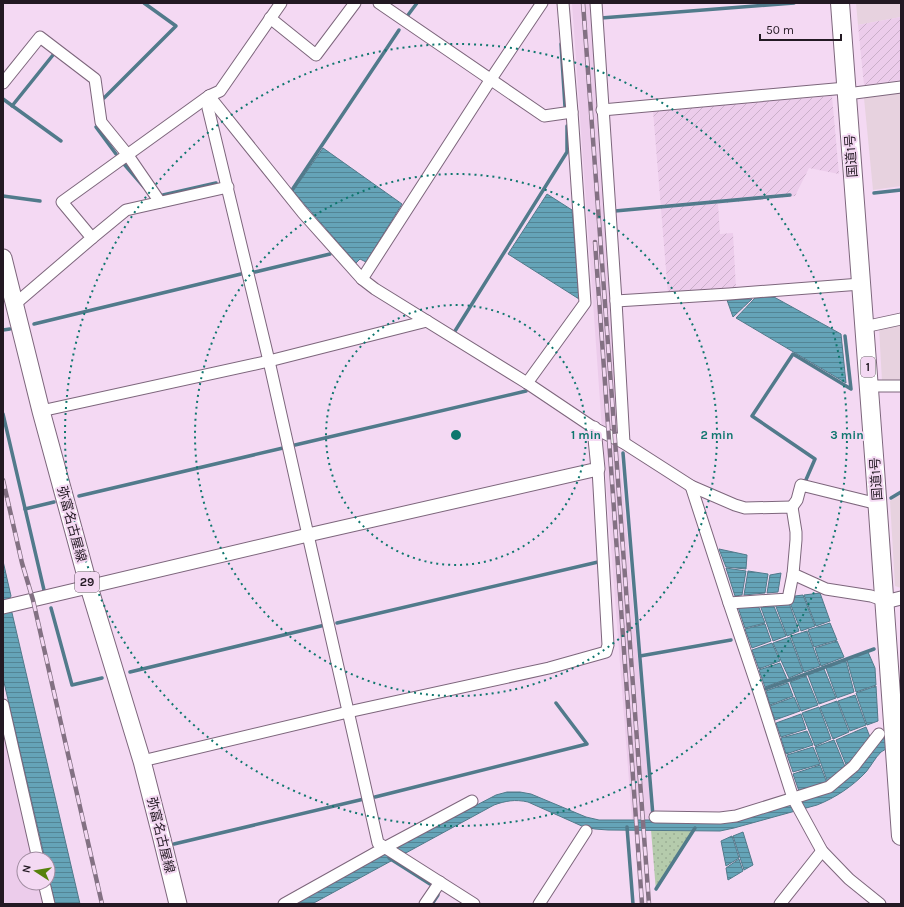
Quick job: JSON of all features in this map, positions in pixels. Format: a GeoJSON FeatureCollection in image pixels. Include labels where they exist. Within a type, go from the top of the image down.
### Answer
{"type":"FeatureCollection","features":[{"type":"Feature","properties":{"kind":"highway","name":"国道1号"},"geometry":{"type":"LineString","coordinates":[[840,3],[878,504],[893,599],[886,733],[896,752],[901,836]]}},
{"type":"Feature","properties":{"kind":"main road","name":"弥富名古屋線"},"geometry":{"type":"LineString","coordinates":[[3,258],[41,411],[89,587],[142,761],[178,904]]}},
{"type":"Feature","properties":{"kind":"street"},"geometry":{"type":"LineString","coordinates":[[92,238],[62,202],[209,96],[220,91],[281,3]]}},
{"type":"Feature","properties":{"kind":"street"},"geometry":{"type":"LineString","coordinates":[[270,18],[316,55],[355,3]]}},
{"type":"Feature","properties":{"kind":"street"},"geometry":{"type":"LineString","coordinates":[[379,3],[544,116],[572,112]]}},
{"type":"Feature","properties":{"kind":"street"},"geometry":{"type":"LineString","coordinates":[[362,279],[491,79],[542,3]]}},
{"type":"Feature","properties":{"kind":"street"},"geometry":{"type":"LineString","coordinates":[[527,383],[585,304],[563,3]]}},
{"type":"Feature","properties":{"kind":"street"},"geometry":{"type":"LineString","coordinates":[[596,3],[624,443]]}},
{"type":"Feature","properties":{"kind":"street"},"geometry":{"type":"LineString","coordinates":[[3,83],[40,37],[95,79],[100,122],[127,154],[160,202]]}},
{"type":"Feature","properties":{"kind":"street"},"geometry":{"type":"LineString","coordinates":[[602,110],[901,87]]}},
{"type":"Feature","properties":{"kind":"street"},"geometry":{"type":"LineString","coordinates":[[209,96],[208,108],[269,361],[378,843],[474,904]]}},
{"type":"Feature","properties":{"kind":"street"},"geometry":{"type":"LineString","coordinates":[[209,96],[303,213],[362,279],[375,289],[527,383],[594,428],[624,443],[691,486],[745,508],[792,507]]}},
{"type":"Feature","properties":{"kind":"street"},"geometry":{"type":"LineString","coordinates":[[15,304],[126,210],[228,187]]}},
{"type":"Feature","properties":{"kind":"street"},"geometry":{"type":"LineString","coordinates":[[616,301],[861,284]]}},
{"type":"Feature","properties":{"kind":"street"},"geometry":{"type":"LineString","coordinates":[[864,327],[901,319]]}},
{"type":"Feature","properties":{"kind":"street"},"geometry":{"type":"LineString","coordinates":[[41,411],[269,361],[428,321]]}},
{"type":"Feature","properties":{"kind":"street"},"geometry":{"type":"LineString","coordinates":[[869,386],[901,386]]}},
{"type":"Feature","properties":{"kind":"street"},"geometry":{"type":"LineString","coordinates":[[142,761],[348,712],[549,668],[606,652],[608,645],[598,469],[594,428]]}},
{"type":"Feature","properties":{"kind":"street"},"geometry":{"type":"LineString","coordinates":[[3,607],[308,535],[598,469]]}},
{"type":"Feature","properties":{"kind":"street"},"geometry":{"type":"LineString","coordinates":[[729,603],[788,599],[793,574],[796,540],[792,507],[797,500],[801,485],[878,504]]}},
{"type":"Feature","properties":{"kind":"street"},"geometry":{"type":"LineString","coordinates":[[691,486],[793,798],[822,851],[849,879],[880,904]]}},
{"type":"Feature","properties":{"kind":"street"},"geometry":{"type":"LineString","coordinates":[[793,574],[826,589],[893,599]]}},
{"type":"Feature","properties":{"kind":"street"},"geometry":{"type":"LineString","coordinates":[[3,705],[36,851]]}},
{"type":"Feature","properties":{"kind":"street"},"geometry":{"type":"LineString","coordinates":[[655,817],[720,818],[736,816],[829,787],[854,766],[886,733]]}},
{"type":"Feature","properties":{"kind":"street"},"geometry":{"type":"LineString","coordinates":[[284,904],[472,801]]}},
{"type":"Feature","properties":{"kind":"street"},"geometry":{"type":"LineString","coordinates":[[539,904],[586,831]]}},
{"type":"Feature","properties":{"kind":"street"},"geometry":{"type":"LineString","coordinates":[[780,904],[822,851]]}},
{"type":"Feature","properties":{"kind":"street"},"geometry":{"type":"LineString","coordinates":[[425,904],[440,882]]}},
{"type":"Feature","properties":{"kind":"street"},"geometry":{"type":"LineString","coordinates":[[46,891],[49,904]]}},
{"type":"Feature","properties":{"kind":"shaded area"},"geometry":{"type":"Polygon","coordinates":[[[572,3],[591,3],[619,445],[652,820],[632,820],[602,430],[572,3]]]}},
{"type":"Feature","properties":{"kind":"shaded area"},"geometry":{"type":"Polygon","coordinates":[[[856,3],[901,3],[901,17],[858,25],[856,3]]]}},
{"type":"Feature","properties":{"kind":"shaded area"},"geometry":{"type":"Polygon","coordinates":[[[901,17],[901,80],[864,85],[858,25],[901,17]]]}},
{"type":"Feature","properties":{"kind":"shaded area"},"geometry":{"type":"Polygon","coordinates":[[[901,93],[901,186],[873,190],[864,98],[901,93]]]}},
{"type":"Feature","properties":{"kind":"shaded area"},"geometry":{"type":"Polygon","coordinates":[[[832,96],[839,174],[809,168],[795,196],[718,204],[720,234],[733,233],[736,289],[668,294],[653,111],[832,96]]]}},
{"type":"Feature","properties":{"kind":"shaded area"},"geometry":{"type":"Polygon","coordinates":[[[901,323],[901,381],[882,381],[879,328],[901,323]]]}},
{"type":"Feature","properties":{"kind":"shaded area"},"geometry":{"type":"Polygon","coordinates":[[[901,494],[901,588],[895,586],[890,501],[901,494]]]}},
{"type":"Feature","properties":{"kind":"shaded area"},"geometry":{"type":"Polygon","coordinates":[[[3,720],[33,851],[16,851],[16,891],[42,891],[45,904],[3,904],[3,720]]]}},
{"type":"Feature","properties":{"kind":"green space"},"geometry":{"type":"Polygon","coordinates":[[[651,830],[694,831],[656,891],[651,830]]]}},
{"type":"Feature","properties":{"kind":"water"},"geometry":{"type":"Polygon","coordinates":[[[323,148],[402,204],[366,262],[360,259],[356,263],[293,191],[323,148]]]}},
{"type":"Feature","properties":{"kind":"water"},"geometry":{"type":"Polygon","coordinates":[[[547,194],[572,210],[579,299],[508,254],[547,194]]]}},
{"type":"Feature","properties":{"kind":"water"},"geometry":{"type":"Polygon","coordinates":[[[774,297],[841,334],[846,383],[736,318],[755,298],[774,297]]]}},
{"type":"Feature","properties":{"kind":"water"},"geometry":{"type":"Polygon","coordinates":[[[752,299],[733,317],[727,300],[752,299]]]}},
{"type":"Feature","properties":{"kind":"water"},"geometry":{"type":"Polygon","coordinates":[[[719,549],[747,555],[746,569],[726,567],[719,549]]]}},
{"type":"Feature","properties":{"kind":"water"},"geometry":{"type":"Polygon","coordinates":[[[3,561],[11,596],[9,600],[80,904],[55,904],[52,891],[56,891],[56,851],[43,851],[3,678],[3,561]]]}},
{"type":"Feature","properties":{"kind":"water"},"geometry":{"type":"Polygon","coordinates":[[[726,568],[746,571],[742,595],[735,596],[726,568]]]}},
{"type":"Feature","properties":{"kind":"water"},"geometry":{"type":"Polygon","coordinates":[[[748,571],[768,574],[765,593],[744,595],[748,571]]]}},
{"type":"Feature","properties":{"kind":"water"},"geometry":{"type":"Polygon","coordinates":[[[781,573],[778,592],[767,593],[770,575],[781,573]]]}},
{"type":"Feature","properties":{"kind":"water"},"geometry":{"type":"Polygon","coordinates":[[[820,593],[830,621],[816,626],[804,595],[820,593]]]}},
{"type":"Feature","properties":{"kind":"water"},"geometry":{"type":"Polygon","coordinates":[[[803,595],[815,626],[801,631],[790,603],[793,602],[795,596],[803,595]]]}},
{"type":"Feature","properties":{"kind":"water"},"geometry":{"type":"Polygon","coordinates":[[[789,603],[799,631],[787,636],[775,604],[789,603]]]}},
{"type":"Feature","properties":{"kind":"water"},"geometry":{"type":"Polygon","coordinates":[[[773,604],[786,636],[773,641],[760,605],[773,604]]]}},
{"type":"Feature","properties":{"kind":"water"},"geometry":{"type":"Polygon","coordinates":[[[758,605],[765,623],[745,628],[738,607],[758,605]]]}},
{"type":"Feature","properties":{"kind":"water"},"geometry":{"type":"Polygon","coordinates":[[[830,623],[837,640],[814,647],[808,630],[830,623]]]}},
{"type":"Feature","properties":{"kind":"water"},"geometry":{"type":"Polygon","coordinates":[[[765,624],[771,641],[752,648],[745,629],[765,624]]]}},
{"type":"Feature","properties":{"kind":"water"},"geometry":{"type":"Polygon","coordinates":[[[807,631],[820,666],[804,672],[791,636],[807,631]]]}},
{"type":"Feature","properties":{"kind":"water"},"geometry":{"type":"Polygon","coordinates":[[[790,637],[803,672],[789,678],[773,643],[790,637]]]}},
{"type":"Feature","properties":{"kind":"water"},"geometry":{"type":"Polygon","coordinates":[[[837,641],[844,657],[821,666],[815,648],[837,641]]]}},
{"type":"Feature","properties":{"kind":"water"},"geometry":{"type":"Polygon","coordinates":[[[772,643],[780,661],[759,669],[752,650],[772,643]]]}},
{"type":"Feature","properties":{"kind":"water"},"geometry":{"type":"Polygon","coordinates":[[[868,652],[875,668],[876,685],[856,692],[847,660],[868,652]]]}},
{"type":"Feature","properties":{"kind":"water"},"geometry":{"type":"Polygon","coordinates":[[[846,661],[854,692],[837,698],[826,668],[846,661]]]}},
{"type":"Feature","properties":{"kind":"water"},"geometry":{"type":"Polygon","coordinates":[[[780,663],[787,679],[765,687],[759,670],[780,663]]]}},
{"type":"Feature","properties":{"kind":"water"},"geometry":{"type":"Polygon","coordinates":[[[824,669],[836,698],[819,704],[808,675],[824,669]]]}},
{"type":"Feature","properties":{"kind":"water"},"geometry":{"type":"Polygon","coordinates":[[[806,676],[818,705],[801,711],[790,682],[806,676]]]}},
{"type":"Feature","properties":{"kind":"water"},"geometry":{"type":"Polygon","coordinates":[[[788,683],[793,696],[770,705],[766,691],[788,683]]]}},
{"type":"Feature","properties":{"kind":"water"},"geometry":{"type":"Polygon","coordinates":[[[876,686],[878,721],[867,725],[856,693],[876,686]]]}},
{"type":"Feature","properties":{"kind":"water"},"geometry":{"type":"Polygon","coordinates":[[[855,695],[866,725],[850,731],[838,701],[855,695]]]}},
{"type":"Feature","properties":{"kind":"water"},"geometry":{"type":"Polygon","coordinates":[[[794,697],[800,711],[775,720],[770,706],[794,697]]]}},
{"type":"Feature","properties":{"kind":"water"},"geometry":{"type":"Polygon","coordinates":[[[837,701],[849,732],[833,739],[820,707],[837,701]]]}},
{"type":"Feature","properties":{"kind":"water"},"geometry":{"type":"Polygon","coordinates":[[[819,707],[831,739],[815,746],[802,713],[819,707]]]}},
{"type":"Feature","properties":{"kind":"water"},"geometry":{"type":"Polygon","coordinates":[[[801,714],[806,729],[781,737],[776,723],[801,714]]]}},
{"type":"Feature","properties":{"kind":"water"},"geometry":{"type":"Polygon","coordinates":[[[866,727],[870,737],[847,767],[836,740],[866,727]]]}},
{"type":"Feature","properties":{"kind":"water"},"geometry":{"type":"Polygon","coordinates":[[[807,731],[813,745],[786,754],[781,738],[807,731]]]}},
{"type":"Feature","properties":{"kind":"water"},"geometry":{"type":"Polygon","coordinates":[[[901,733],[901,744],[881,752],[866,772],[850,787],[817,805],[720,831],[608,830],[584,827],[528,802],[506,802],[494,805],[312,904],[293,904],[396,847],[496,795],[507,792],[531,794],[586,817],[599,820],[653,820],[701,823],[815,797],[880,740],[901,733]]]}},
{"type":"Feature","properties":{"kind":"water"},"geometry":{"type":"Polygon","coordinates":[[[834,740],[846,769],[828,783],[815,747],[834,740]]]}},
{"type":"Feature","properties":{"kind":"water"},"geometry":{"type":"Polygon","coordinates":[[[813,747],[820,764],[793,772],[787,755],[813,747]]]}},
{"type":"Feature","properties":{"kind":"water"},"geometry":{"type":"Polygon","coordinates":[[[820,765],[827,783],[799,791],[793,774],[820,765]]]}},
{"type":"Feature","properties":{"kind":"water"},"geometry":{"type":"Polygon","coordinates":[[[743,832],[753,865],[744,870],[733,836],[743,832]]]}},
{"type":"Feature","properties":{"kind":"water"},"geometry":{"type":"Polygon","coordinates":[[[732,836],[739,858],[726,866],[721,841],[732,836]]]}},
{"type":"Feature","properties":{"kind":"water"},"geometry":{"type":"Polygon","coordinates":[[[739,859],[743,871],[728,880],[726,868],[739,859]]]}},
{"type":"Feature","properties":{"kind":"waterway"},"geometry":{"type":"LineString","coordinates":[[104,98],[176,26],[144,3]]}},
{"type":"Feature","properties":{"kind":"waterway"},"geometry":{"type":"LineString","coordinates":[[408,15],[417,3]]}},
{"type":"Feature","properties":{"kind":"waterway"},"geometry":{"type":"LineString","coordinates":[[601,18],[794,3]]}},
{"type":"Feature","properties":{"kind":"waterway"},"geometry":{"type":"LineString","coordinates":[[292,190],[399,30]]}},
{"type":"Feature","properties":{"kind":"waterway"},"geometry":{"type":"LineString","coordinates":[[561,44],[565,107]]}},
{"type":"Feature","properties":{"kind":"waterway"},"geometry":{"type":"LineString","coordinates":[[12,106],[53,55]]}},
{"type":"Feature","properties":{"kind":"waterway"},"geometry":{"type":"LineString","coordinates":[[3,99],[61,141]]}},
{"type":"Feature","properties":{"kind":"waterway"},"geometry":{"type":"LineString","coordinates":[[455,331],[567,152],[567,126]]}},
{"type":"Feature","properties":{"kind":"waterway"},"geometry":{"type":"LineString","coordinates":[[96,127],[116,154]]}},
{"type":"Feature","properties":{"kind":"waterway"},"geometry":{"type":"LineString","coordinates":[[124,164],[144,187]]}},
{"type":"Feature","properties":{"kind":"waterway"},"geometry":{"type":"LineString","coordinates":[[163,195],[216,183]]}},
{"type":"Feature","properties":{"kind":"waterway"},"geometry":{"type":"LineString","coordinates":[[874,193],[901,190]]}},
{"type":"Feature","properties":{"kind":"waterway"},"geometry":{"type":"LineString","coordinates":[[615,211],[790,195]]}},
{"type":"Feature","properties":{"kind":"waterway"},"geometry":{"type":"LineString","coordinates":[[3,196],[40,201]]}},
{"type":"Feature","properties":{"kind":"waterway"},"geometry":{"type":"LineString","coordinates":[[255,272],[330,254]]}},
{"type":"Feature","properties":{"kind":"waterway"},"geometry":{"type":"LineString","coordinates":[[34,324],[241,274]]}},
{"type":"Feature","properties":{"kind":"waterway"},"geometry":{"type":"LineString","coordinates":[[3,330],[10,329]]}},
{"type":"Feature","properties":{"kind":"waterway"},"geometry":{"type":"LineString","coordinates":[[805,482],[815,459],[752,416],[793,354],[851,389],[845,336]]}},
{"type":"Feature","properties":{"kind":"waterway"},"geometry":{"type":"LineString","coordinates":[[295,445],[526,391]]}},
{"type":"Feature","properties":{"kind":"waterway"},"geometry":{"type":"LineString","coordinates":[[3,414],[44,590]]}},
{"type":"Feature","properties":{"kind":"waterway"},"geometry":{"type":"LineString","coordinates":[[79,496],[283,448]]}},
{"type":"Feature","properties":{"kind":"waterway"},"geometry":{"type":"LineString","coordinates":[[623,453],[653,816]]}},
{"type":"Feature","properties":{"kind":"waterway"},"geometry":{"type":"LineString","coordinates":[[891,498],[901,492]]}},
{"type":"Feature","properties":{"kind":"waterway"},"geometry":{"type":"LineString","coordinates":[[25,509],[54,502]]}},
{"type":"Feature","properties":{"kind":"waterway"},"geometry":{"type":"LineString","coordinates":[[337,623],[598,562]]}},
{"type":"Feature","properties":{"kind":"waterway"},"geometry":{"type":"LineString","coordinates":[[51,608],[72,685],[102,678]]}},
{"type":"Feature","properties":{"kind":"waterway"},"geometry":{"type":"LineString","coordinates":[[130,672],[325,625]]}},
{"type":"Feature","properties":{"kind":"waterway"},"geometry":{"type":"LineString","coordinates":[[640,656],[731,640]]}},
{"type":"Feature","properties":{"kind":"waterway"},"geometry":{"type":"LineString","coordinates":[[762,690],[874,649]]}},
{"type":"Feature","properties":{"kind":"waterway"},"geometry":{"type":"LineString","coordinates":[[375,797],[587,744],[556,703]]}},
{"type":"Feature","properties":{"kind":"waterway"},"geometry":{"type":"LineString","coordinates":[[174,844],[364,799]]}},
{"type":"Feature","properties":{"kind":"waterway"},"geometry":{"type":"LineString","coordinates":[[627,827],[633,904]]}},
{"type":"Feature","properties":{"kind":"waterway"},"geometry":{"type":"LineString","coordinates":[[656,889],[695,828]]}},
{"type":"Feature","properties":{"kind":"waterway"},"geometry":{"type":"LineString","coordinates":[[389,858],[430,884]]}},
{"type":"Feature","properties":{"kind":"waterway"},"geometry":{"type":"LineString","coordinates":[[432,904],[438,895]]}},
{"type":"Feature","properties":{"kind":"railway"},"geometry":{"type":"LineString","coordinates":[[583,3],[649,904]]}},
{"type":"Feature","properties":{"kind":"railway"},"geometry":{"type":"LineString","coordinates":[[595,242],[642,904]]}},
{"type":"Feature","properties":{"kind":"railway"},"geometry":{"type":"LineString","coordinates":[[3,480],[22,563],[33,600],[102,904]]}}]}
